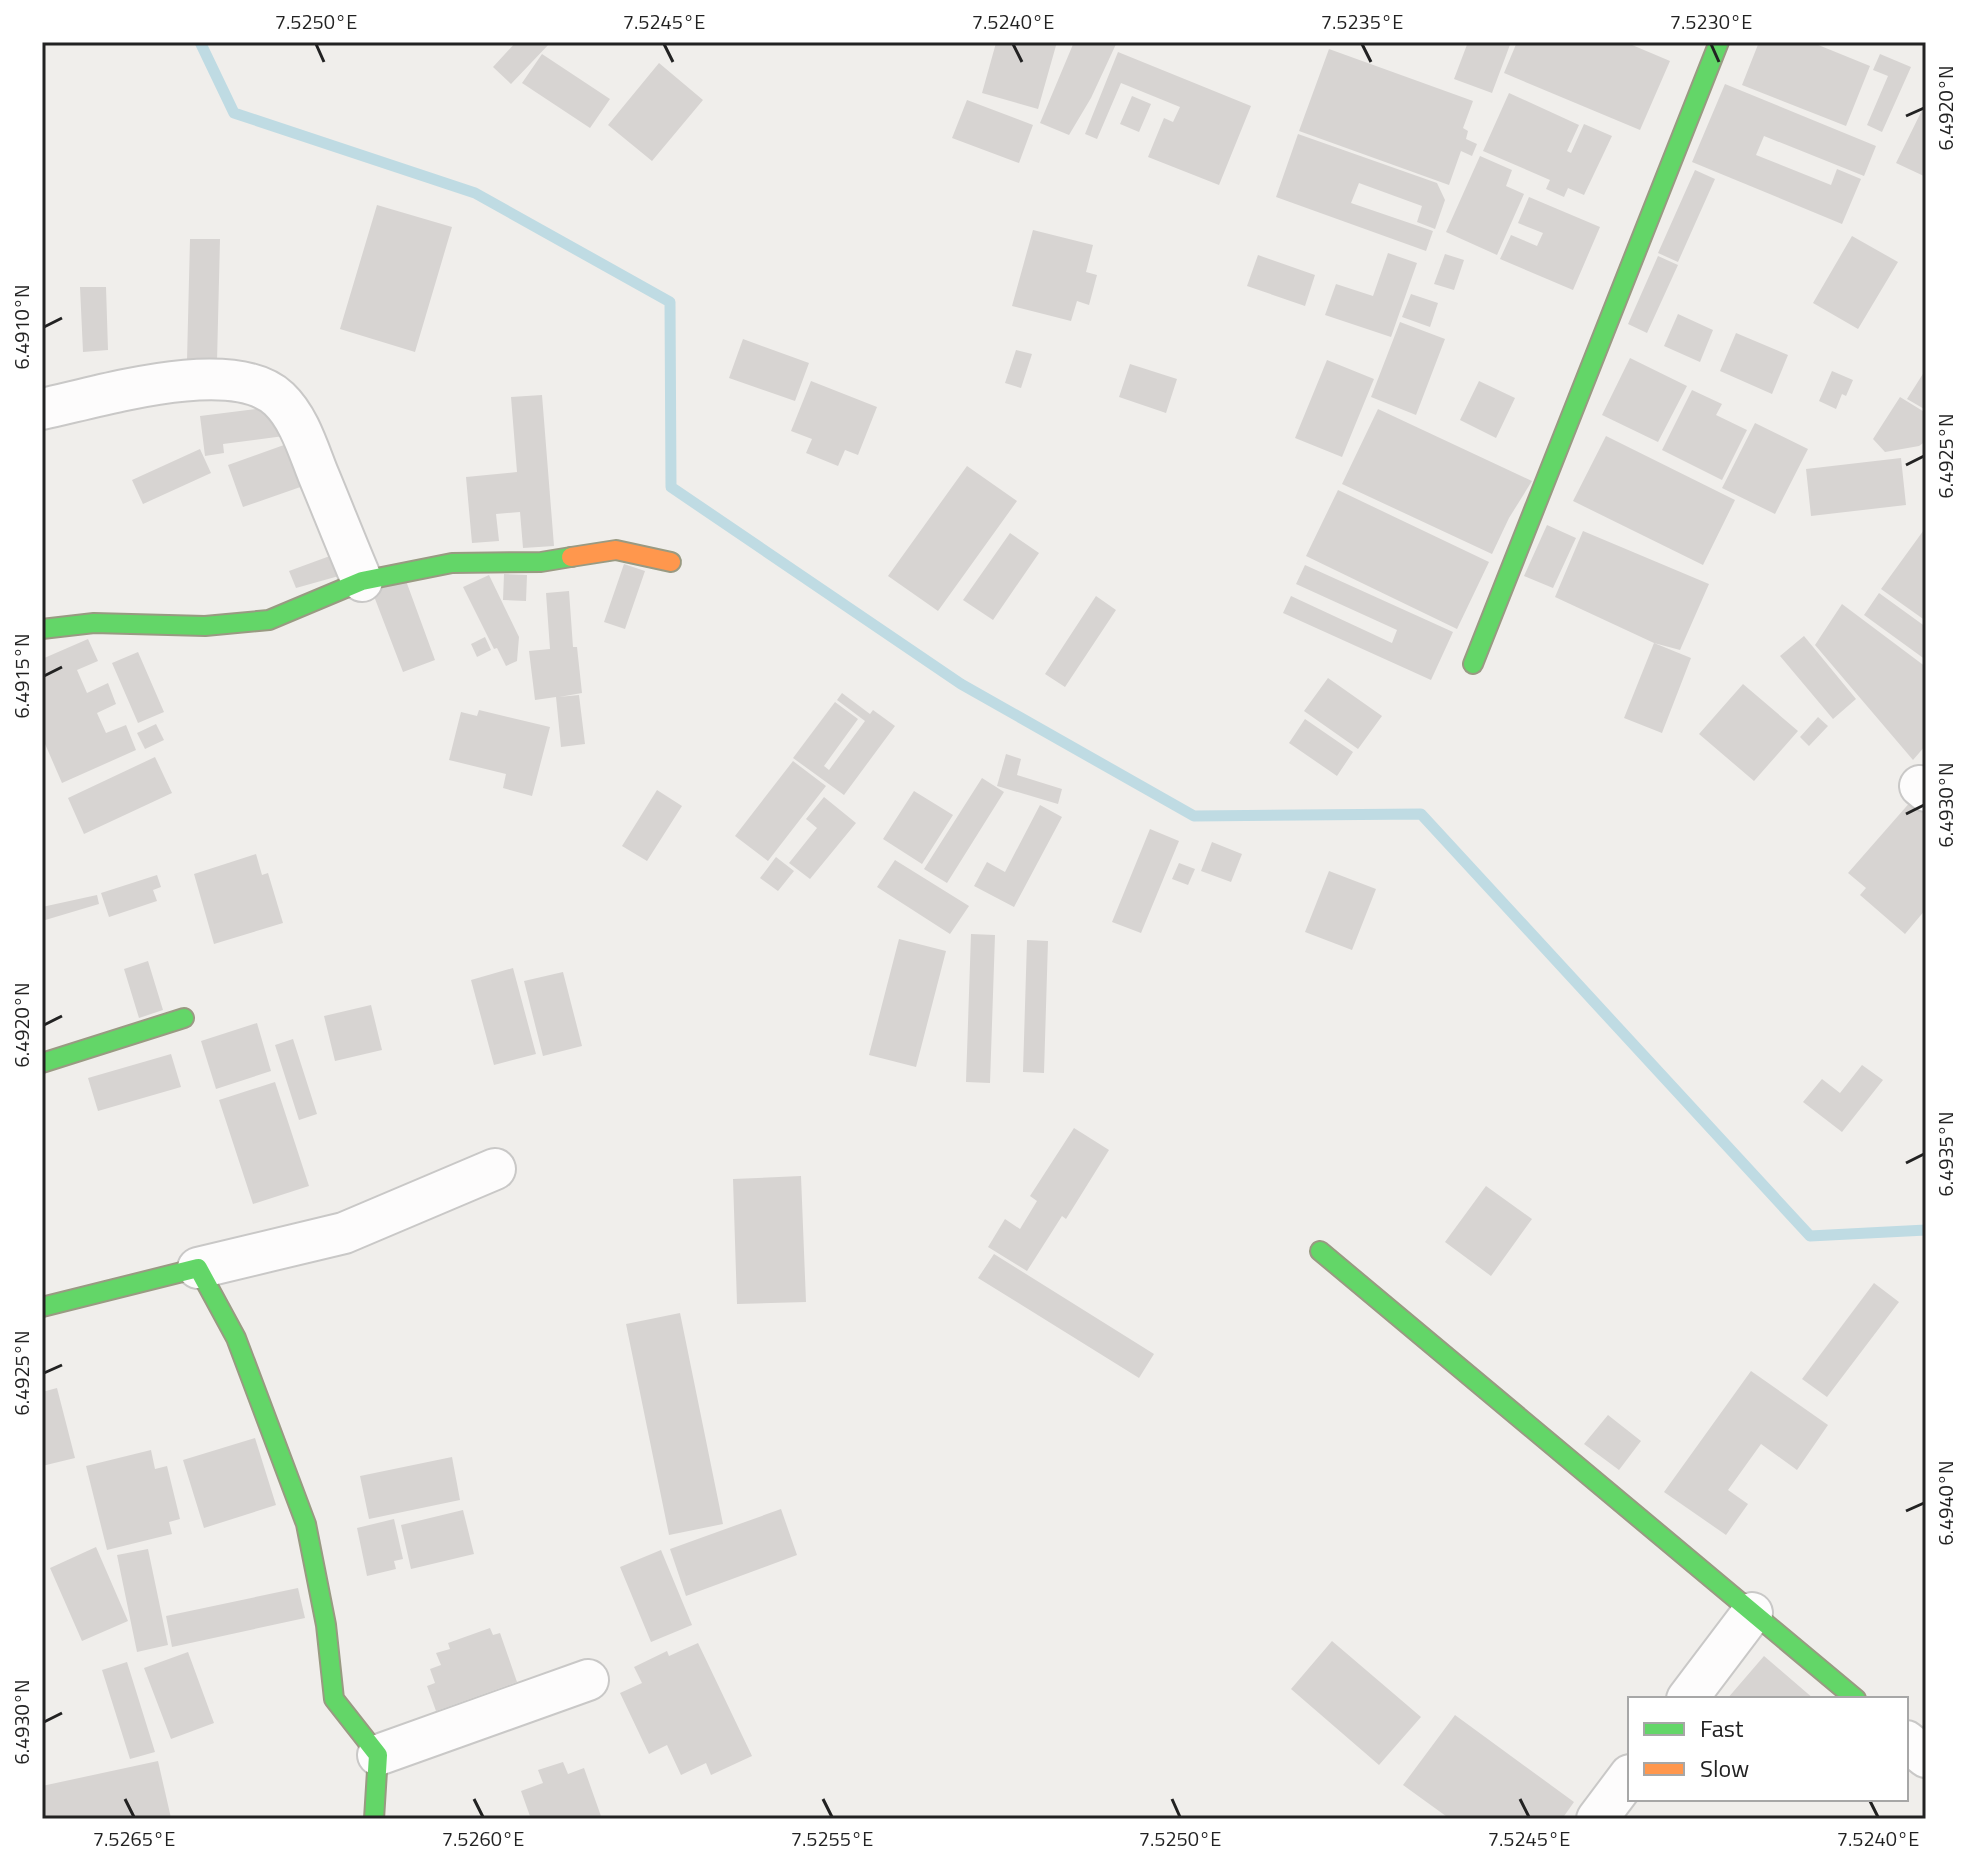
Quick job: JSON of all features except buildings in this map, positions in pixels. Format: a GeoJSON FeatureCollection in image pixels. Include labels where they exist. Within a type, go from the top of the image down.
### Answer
{"type":"FeatureCollection","features":[{"type":"Feature","properties":{"kind":"street"},"geometry":{"type":"LineString","coordinates":[[1473,664],[1719,42]]}},
{"type":"Feature","properties":{"kind":"street"},"geometry":{"type":"LineString","coordinates":[[42,409],[160,384],[203,379],[238,380],[267,390],[281,400],[299,427],[362,581]]}},
{"type":"Feature","properties":{"kind":"street"},"geometry":{"type":"LineString","coordinates":[[42,629],[94,623],[205,626],[269,620],[362,581],[452,563],[541,562],[616,550],[671,562]]}},
{"type":"Feature","properties":{"kind":"street"},"geometry":{"type":"LineString","coordinates":[[42,1063],[184,1018]]}},
{"type":"Feature","properties":{"kind":"street"},"geometry":{"type":"LineString","coordinates":[[42,1307],[344,1233],[495,1169]]}},
{"type":"Feature","properties":{"kind":"street"},"geometry":{"type":"LineString","coordinates":[[1320,1251],[1854,1697]]}},
{"type":"Feature","properties":{"kind":"street"},"geometry":{"type":"LineString","coordinates":[[198,1268],[236,1338],[306,1524],[326,1625],[334,1699],[378,1755],[374,1819]]}},
{"type":"Feature","properties":{"kind":"street"},"geometry":{"type":"LineString","coordinates":[[1689,1697],[1752,1613]]}},
{"type":"Feature","properties":{"kind":"street"},"geometry":{"type":"LineString","coordinates":[[378,1755],[588,1680]]}},
{"type":"Feature","properties":{"kind":"street"},"geometry":{"type":"LineString","coordinates":[[1908,1743],[1926,1757]]}},
{"type":"Feature","properties":{"kind":"street"},"geometry":{"type":"LineString","coordinates":[[1597,1819],[1628,1778]]}},
{"type":"Feature","properties":{"kind":"waterway"},"geometry":{"type":"LineString","coordinates":[[200,42],[234,113],[475,193],[670,302],[671,487],[961,684],[1194,816],[1421,814],[1810,1236],[1926,1230]]}},
{"type":"Feature","properties":{"kind":"traffic: fast"},"geometry":{"type":"LineString","coordinates":[[1473,664],[1719,42]]}},
{"type":"Feature","properties":{"kind":"traffic: fast"},"geometry":{"type":"LineString","coordinates":[[42,629],[94,623],[205,626],[269,620],[362,581],[452,563],[541,562],[571,557]]}},
{"type":"Feature","properties":{"kind":"traffic: fast"},"geometry":{"type":"LineString","coordinates":[[42,1063],[184,1018]]}},
{"type":"Feature","properties":{"kind":"traffic: fast"},"geometry":{"type":"LineString","coordinates":[[1320,1251],[1854,1697]]}},
{"type":"Feature","properties":{"kind":"traffic: fast"},"geometry":{"type":"LineString","coordinates":[[42,1307],[198,1268],[236,1338],[306,1524],[326,1625],[334,1699],[378,1755],[374,1819]]}},
{"type":"Feature","properties":{"kind":"traffic: slow"},"geometry":{"type":"LineString","coordinates":[[571,557],[616,550],[671,562]]}}]}
